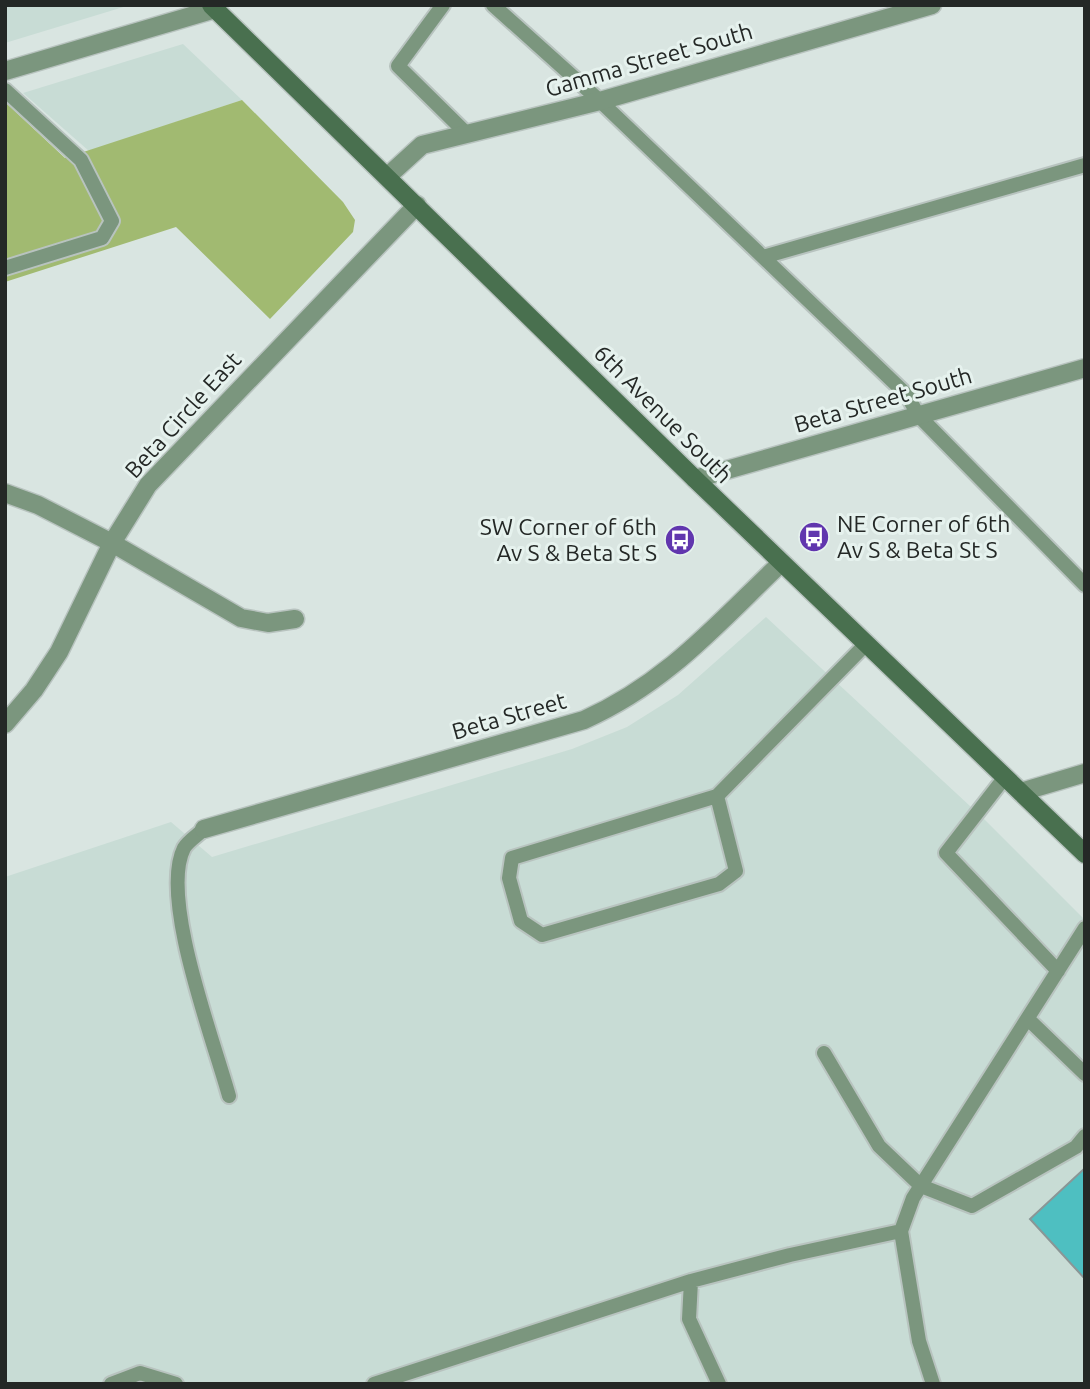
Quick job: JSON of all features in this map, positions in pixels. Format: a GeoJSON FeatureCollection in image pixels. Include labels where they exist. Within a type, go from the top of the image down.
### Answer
{"type":"FeatureCollection","features":[{"type":"Feature","properties":{"kind":"main road","name":"6th Avenue South"},"geometry":{"type":"LineString","coordinates":[[213,7],[865,645],[1085,854]]}},
{"type":"Feature","properties":{"kind":"street","name":"Gamma Street South"},"geometry":{"type":"LineString","coordinates":[[388,176],[422,145],[600,101],[932,5]]}},
{"type":"Feature","properties":{"kind":"street"},"geometry":{"type":"LineString","coordinates":[[5,72],[213,7]]}},
{"type":"Feature","properties":{"kind":"street","name":"Beta Circle East"},"geometry":{"type":"LineString","coordinates":[[5,724],[34,690],[59,652],[112,543],[148,485],[175,453],[417,205]]}},
{"type":"Feature","properties":{"kind":"street","name":"Beta Street South"},"geometry":{"type":"LineString","coordinates":[[695,479],[1085,368]]}},
{"type":"Feature","properties":{"kind":"street"},"geometry":{"type":"LineString","coordinates":[[5,493],[38,505],[112,543],[241,618],[268,622],[295,619]]}},
{"type":"Feature","properties":{"kind":"street","name":"Beta Street"},"geometry":{"type":"LineString","coordinates":[[204,829],[584,720],[621,704],[673,667],[781,563]]}},
{"type":"Feature","properties":{"kind":"street"},"geometry":{"type":"LineString","coordinates":[[1021,792],[1085,774]]}},
{"type":"Feature","properties":{"kind":"lane"},"geometry":{"type":"LineString","coordinates":[[443,5],[398,65],[467,134]]}},
{"type":"Feature","properties":{"kind":"lane"},"geometry":{"type":"LineString","coordinates":[[493,5],[600,101],[907,395],[918,415],[1082,578]]}},
{"type":"Feature","properties":{"kind":"lane"},"geometry":{"type":"LineString","coordinates":[[5,90],[81,160],[112,222],[102,239],[5,268]]}},
{"type":"Feature","properties":{"kind":"lane"},"geometry":{"type":"LineString","coordinates":[[763,257],[1085,165]]}},
{"type":"Feature","properties":{"kind":"lane"},"geometry":{"type":"LineString","coordinates":[[717,796],[736,872],[719,884],[542,935],[521,921],[509,878],[512,858],[717,796],[865,645]]}},
{"type":"Feature","properties":{"kind":"lane"},"geometry":{"type":"LineString","coordinates":[[1005,777],[946,853],[1058,971]]}},
{"type":"Feature","properties":{"kind":"lane"},"geometry":{"type":"LineString","coordinates":[[204,829],[185,846],[176,877],[187,946],[229,1096]]}},
{"type":"Feature","properties":{"kind":"lane"},"geometry":{"type":"LineString","coordinates":[[933,1384],[919,1342],[901,1231],[921,1186],[1085,928]]}},
{"type":"Feature","properties":{"kind":"lane"},"geometry":{"type":"LineString","coordinates":[[1028,1019],[1085,1074]]}},
{"type":"Feature","properties":{"kind":"lane"},"geometry":{"type":"LineString","coordinates":[[824,1053],[879,1146],[921,1186],[972,1206],[1076,1147],[1085,1136]]}},
{"type":"Feature","properties":{"kind":"lane"},"geometry":{"type":"LineString","coordinates":[[374,1384],[691,1281],[790,1255],[901,1231]]}},
{"type":"Feature","properties":{"kind":"lane"},"geometry":{"type":"LineString","coordinates":[[691,1281],[689,1319],[719,1384]]}},
{"type":"Feature","properties":{"kind":"lane"},"geometry":{"type":"LineString","coordinates":[[111,1384],[140,1373],[176,1384]]}},
{"type":"Feature","properties":{"kind":"shaded area"},"geometry":{"type":"Polygon","coordinates":[[[5,5],[130,5],[5,43],[5,5]]]}},
{"type":"Feature","properties":{"kind":"shaded area"},"geometry":{"type":"Polygon","coordinates":[[[183,44],[242,100],[89,151],[23,93],[183,44]]]}},
{"type":"Feature","properties":{"kind":"shaded area"},"geometry":{"type":"Polygon","coordinates":[[[766,617],[984,819],[1085,920],[1085,1384],[5,1384],[5,877],[171,822],[212,857],[572,749],[627,727],[678,695],[766,617]]]}},
{"type":"Feature","properties":{"kind":"green space"},"geometry":{"type":"Polygon","coordinates":[[[242,100],[343,202],[355,220],[353,232],[270,319],[176,227],[5,282],[5,102],[65,158],[242,100]]]}},
{"type":"Feature","properties":{"kind":"building"},"geometry":{"type":"Polygon","coordinates":[[[1085,1168],[1085,1279],[1030,1219],[1085,1168]]]}},
{"type":"Feature","properties":{"kind":"place","name":"NE Corner of 6th Av S & Beta St S"},"geometry":{"type":"Point","coordinates":[814,537]}},
{"type":"Feature","properties":{"kind":"place","name":"SW Corner of 6th Av S & Beta St S"},"geometry":{"type":"Point","coordinates":[680,540]}}]}
